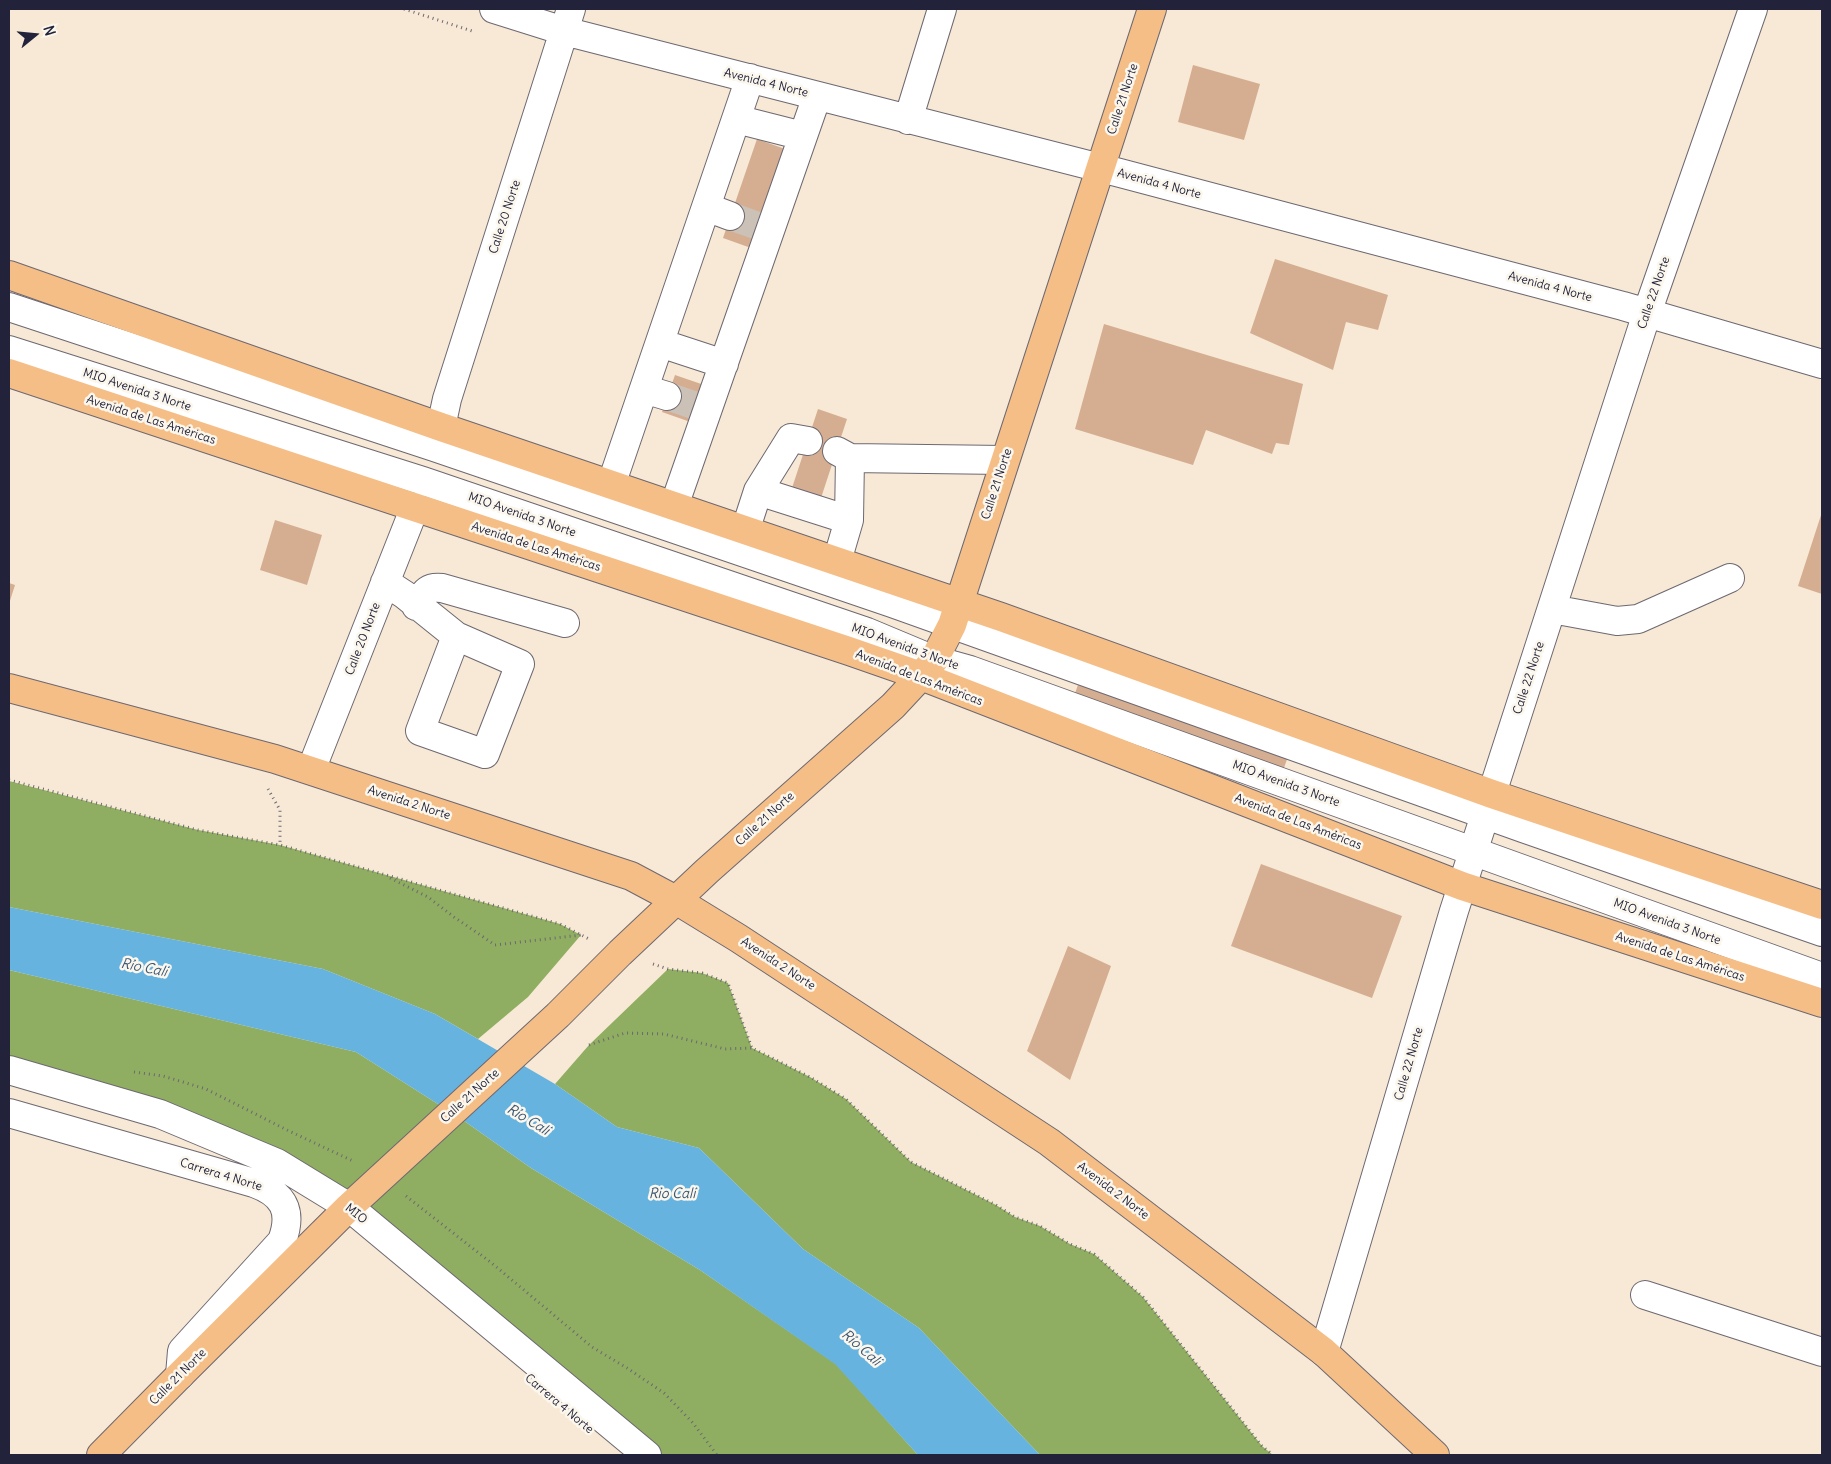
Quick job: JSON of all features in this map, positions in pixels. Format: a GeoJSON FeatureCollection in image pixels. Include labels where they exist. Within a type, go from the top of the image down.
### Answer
{"type":"FeatureCollection","features":[{"type":"Feature","properties":{"kind":"main road","name":"Calle 21 Norte"},"geometry":{"type":"LineString","coordinates":[[110,1451],[180,1375],[343,1213],[558,1015],[676,900],[893,706],[927,668],[955,614],[1152,9]]}},
{"type":"Feature","properties":{"kind":"main road"},"geometry":{"type":"LineString","coordinates":[[9,275],[441,427],[837,561],[955,614],[1489,804],[1822,905]]}},
{"type":"Feature","properties":{"kind":"main road","name":"Avenida de Las Américas"},"geometry":{"type":"LineString","coordinates":[[9,373],[415,507],[927,668],[1462,886],[1822,1003]]}},
{"type":"Feature","properties":{"kind":"main road","name":"Avenida 2 Norte"},"geometry":{"type":"LineString","coordinates":[[9,688],[311,770],[631,876],[676,900],[738,938],[1049,1142],[1324,1352],[1435,1455]]}},
{"type":"Feature","properties":{"kind":"street","name":"Avenida 4 Norte"},"geometry":{"type":"LineString","coordinates":[[494,9],[568,20],[750,78],[1100,168],[1647,314],[1822,364]]}},
{"type":"Feature","properties":{"kind":"street"},"geometry":{"type":"LineString","coordinates":[[908,120],[942,9]]}},
{"type":"Feature","properties":{"kind":"street","name":"Calle 22 Norte"},"geometry":{"type":"LineString","coordinates":[[1324,1352],[1462,886],[1647,314],[1753,9]]}},
{"type":"Feature","properties":{"kind":"street","name":"Calle 20 Norte"},"geometry":{"type":"LineString","coordinates":[[441,427],[448,399],[568,20]]}},
{"type":"Feature","properties":{"kind":"street"},"geometry":{"type":"LineString","coordinates":[[611,485],[655,393],[660,343],[718,212],[736,119],[750,78]]}},
{"type":"Feature","properties":{"kind":"street"},"geometry":{"type":"LineString","coordinates":[[674,506],[705,409],[724,364],[764,228],[803,136],[817,96]]}},
{"type":"Feature","properties":{"kind":"street"},"geometry":{"type":"LineString","coordinates":[[736,119],[803,136]]}},
{"type":"Feature","properties":{"kind":"street"},"geometry":{"type":"LineString","coordinates":[[9,307],[434,447],[892,603],[955,614]]}},
{"type":"Feature","properties":{"kind":"street"},"geometry":{"type":"LineString","coordinates":[[660,343],[724,364]]}},
{"type":"Feature","properties":{"kind":"street","name":"MIO Avenida 3 Norte"},"geometry":{"type":"LineString","coordinates":[[9,350],[423,481],[867,632],[927,668],[970,670],[1822,977]]}},
{"type":"Feature","properties":{"kind":"street"},"geometry":{"type":"LineString","coordinates":[[745,530],[758,491],[791,438],[808,441]]}},
{"type":"Feature","properties":{"kind":"street"},"geometry":{"type":"LineString","coordinates":[[837,561],[849,520],[843,454],[1004,460]]}},
{"type":"Feature","properties":{"kind":"street"},"geometry":{"type":"LineString","coordinates":[[758,491],[849,520]]}},
{"type":"Feature","properties":{"kind":"street","name":"Calle 20 Norte"},"geometry":{"type":"LineString","coordinates":[[311,770],[415,507]]}},
{"type":"Feature","properties":{"kind":"street"},"geometry":{"type":"LineString","coordinates":[[1552,608],[1617,621],[1638,619],[1730,578]]}},
{"type":"Feature","properties":{"kind":"street"},"geometry":{"type":"LineString","coordinates":[[385,582],[405,595],[416,606],[456,636]]}},
{"type":"Feature","properties":{"kind":"street"},"geometry":{"type":"LineString","coordinates":[[416,606],[427,589],[433,587],[442,588],[565,623]]}},
{"type":"Feature","properties":{"kind":"street"},"geometry":{"type":"LineString","coordinates":[[1489,804],[1822,932]]}},
{"type":"Feature","properties":{"kind":"street","name":"MIO"},"geometry":{"type":"LineString","coordinates":[[9,1070],[160,1114],[277,1163],[343,1213],[647,1455]]}},
{"type":"Feature","properties":{"kind":"street","name":"Carrera 4 Norte"},"geometry":{"type":"LineString","coordinates":[[9,1113],[254,1183],[267,1188],[279,1198],[288,1218],[282,1241],[182,1351],[180,1375]]}},
{"type":"Feature","properties":{"kind":"street","name":"Carrera 4 Norte"},"geometry":{"type":"LineString","coordinates":[[343,1213],[390,1261],[620,1455]]}},
{"type":"Feature","properties":{"kind":"street"},"geometry":{"type":"LineString","coordinates":[[1645,1295],[1822,1352]]}},
{"type":"Feature","properties":{"kind":"path"},"geometry":{"type":"LineString","coordinates":[[404,9],[480,33]]}},
{"type":"Feature","properties":{"kind":"path"},"geometry":{"type":"LineString","coordinates":[[9,780],[198,830],[280,846],[383,874],[560,924],[581,935],[494,945],[428,897],[383,874]]}},
{"type":"Feature","properties":{"kind":"path"},"geometry":{"type":"LineString","coordinates":[[266,787],[280,810],[280,846]]}},
{"type":"Feature","properties":{"kind":"path"},"geometry":{"type":"LineString","coordinates":[[668,969],[702,972],[728,983],[752,1048]]}},
{"type":"Feature","properties":{"kind":"path"},"geometry":{"type":"LineString","coordinates":[[589,1045],[625,1033],[664,1034],[725,1049],[752,1048],[810,1077],[846,1099],[911,1162],[996,1205],[1015,1217],[1040,1226],[1070,1244],[1094,1254],[1143,1297],[1262,1446],[1273,1455]]}},
{"type":"Feature","properties":{"kind":"green space"},"geometry":{"type":"Polygon","coordinates":[[[9,781],[198,830],[280,845],[560,924],[581,935],[528,997],[478,1039],[435,1014],[323,969],[9,907],[9,781]]]}},
{"type":"Feature","properties":{"kind":"green space"},"geometry":{"type":"Polygon","coordinates":[[[668,969],[702,973],[728,983],[752,1048],[810,1077],[846,1099],[911,1162],[996,1205],[1015,1217],[1040,1226],[1070,1244],[1094,1254],[1143,1297],[1262,1446],[1273,1455],[1040,1455],[919,1328],[803,1249],[699,1148],[617,1127],[555,1084],[589,1045],[668,969]]]}},
{"type":"Feature","properties":{"kind":"green space"},"geometry":{"type":"Polygon","coordinates":[[[9,970],[356,1052],[460,1118],[531,1168],[700,1270],[836,1364],[918,1455],[647,1455],[310,1184],[9,1070],[9,970]]]}},
{"type":"Feature","properties":{"kind":"water","name":"Rio Cali"},"geometry":{"type":"Polygon","coordinates":[[[9,907],[323,969],[435,1014],[555,1084],[617,1127],[699,1148],[803,1249],[919,1328],[1040,1455],[918,1455],[835,1364],[700,1270],[531,1168],[460,1118],[356,1052],[9,970],[9,907]]]}},
{"type":"Feature","properties":{"kind":"building"},"geometry":{"type":"Polygon","coordinates":[[[1193,65],[1260,84],[1244,140],[1178,122],[1193,65]]]}},
{"type":"Feature","properties":{"kind":"building"},"geometry":{"type":"Polygon","coordinates":[[[757,139],[785,149],[751,248],[723,238],[757,139]]]}},
{"type":"Feature","properties":{"kind":"building"},"geometry":{"type":"Polygon","coordinates":[[[1275,259],[1388,295],[1378,330],[1346,322],[1333,370],[1250,333],[1275,259]]]}},
{"type":"Feature","properties":{"kind":"building"},"geometry":{"type":"Polygon","coordinates":[[[1104,324],[1303,384],[1289,445],[1276,443],[1272,454],[1206,430],[1193,465],[1075,429],[1104,324]]]}},
{"type":"Feature","properties":{"kind":"building"},"geometry":{"type":"Polygon","coordinates":[[[675,375],[710,387],[696,424],[662,412],[675,375]]]}},
{"type":"Feature","properties":{"kind":"building"},"geometry":{"type":"Polygon","coordinates":[[[818,409],[847,419],[820,501],[791,491],[818,409]]]}},
{"type":"Feature","properties":{"kind":"building"},"geometry":{"type":"Polygon","coordinates":[[[1822,512],[1822,594],[1798,586],[1822,512]]]}},
{"type":"Feature","properties":{"kind":"building"},"geometry":{"type":"Polygon","coordinates":[[[275,520],[322,535],[307,585],[260,570],[275,520]]]}},
{"type":"Feature","properties":{"kind":"building"},"geometry":{"type":"Polygon","coordinates":[[[9,583],[15,585],[9,604],[9,583]]]}},
{"type":"Feature","properties":{"kind":"building"},"geometry":{"type":"Polygon","coordinates":[[[1081,676],[1290,751],[1280,779],[1071,705],[1081,676]]]}},
{"type":"Feature","properties":{"kind":"building"},"geometry":{"type":"Polygon","coordinates":[[[1261,864],[1402,916],[1372,998],[1231,946],[1261,864]]]}},
{"type":"Feature","properties":{"kind":"building"},"geometry":{"type":"Polygon","coordinates":[[[1068,946],[1111,966],[1070,1080],[1027,1051],[1068,946]]]}},
{"type":"Feature","properties":{"kind":"tunnel"},"geometry":{"type":"LineString","coordinates":[[730,216],[758,226]]}},
{"type":"Feature","properties":{"kind":"tunnel"},"geometry":{"type":"LineString","coordinates":[[667,396],[702,408]]}},
{"type":"Feature","properties":{"kind":"water label","name":"Río Cali"},"geometry":{"type":"Point","coordinates":[144,968]}},
{"type":"Feature","properties":{"kind":"water label","name":"Río Cali"},"geometry":{"type":"Point","coordinates":[528,1120]}},
{"type":"Feature","properties":{"kind":"water label","name":"Río Cali"},"geometry":{"type":"Point","coordinates":[861,1348]}}]}
